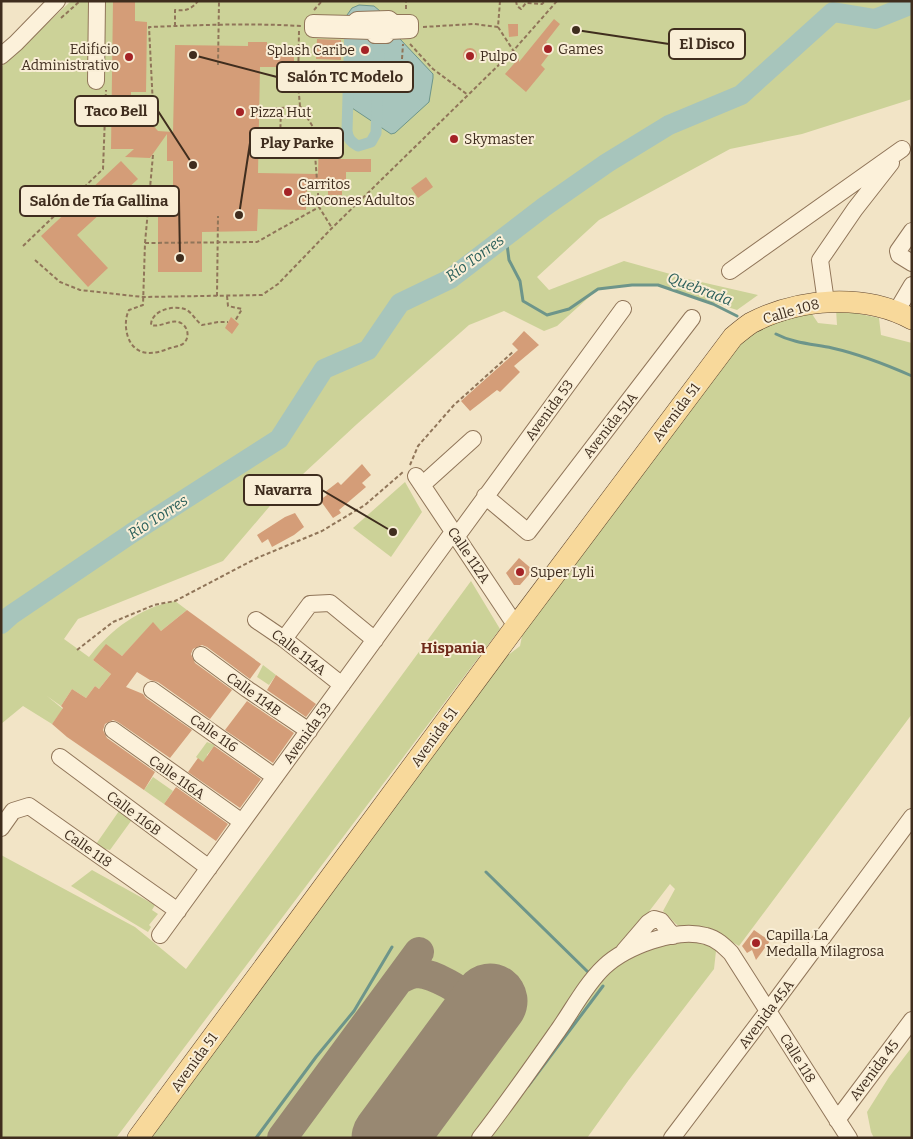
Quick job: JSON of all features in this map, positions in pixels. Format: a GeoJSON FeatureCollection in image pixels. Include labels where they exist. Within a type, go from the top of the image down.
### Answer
{"type":"FeatureCollection","features":[{"type":"Feature","properties":{"kind":"main road","name":"Calle 108"},"geometry":{"type":"LineString","coordinates":[[733,337],[750,324],[769,315],[796,307],[826,302],[861,303],[904,315]]}},
{"type":"Feature","properties":{"kind":"main road","name":"Avenida 51"},"geometry":{"type":"LineString","coordinates":[[138,1138],[516,626],[733,337]]}},
{"type":"Feature","properties":{"kind":"street"},"geometry":{"type":"LineString","coordinates":[[1,56],[16,44],[57,1]]}},
{"type":"Feature","properties":{"kind":"street"},"geometry":{"type":"LineString","coordinates":[[97,1],[101,86]]}},
{"type":"Feature","properties":{"kind":"street"},"geometry":{"type":"LineString","coordinates":[[390,19],[394,23],[412,21],[410,30],[389,31],[386,35],[375,35],[372,31],[313,29],[313,23],[353,24],[357,20],[390,19]]}},
{"type":"Feature","properties":{"kind":"street"},"geometry":{"type":"LineString","coordinates":[[730,271],[902,149],[863,199],[820,260],[826,302]]}},
{"type":"Feature","properties":{"kind":"street"},"geometry":{"type":"LineString","coordinates":[[849,186],[860,192],[863,199]]}},
{"type":"Feature","properties":{"kind":"street"},"geometry":{"type":"LineString","coordinates":[[912,231],[898,251],[899,255],[912,263]]}},
{"type":"Feature","properties":{"kind":"street"},"geometry":{"type":"LineString","coordinates":[[904,315],[912,285]]}},
{"type":"Feature","properties":{"kind":"street","name":"Avenida 53"},"geometry":{"type":"LineString","coordinates":[[160,935],[375,640],[485,496],[623,309]]}},
{"type":"Feature","properties":{"kind":"street","name":"Avenida 51A"},"geometry":{"type":"LineString","coordinates":[[485,496],[528,532],[692,318]]}},
{"type":"Feature","properties":{"kind":"street","name":"Calle 112A"},"geometry":{"type":"LineString","coordinates":[[473,439],[419,480],[516,626]]}},
{"type":"Feature","properties":{"kind":"street"},"geometry":{"type":"LineString","coordinates":[[284,639],[310,604],[330,603],[375,640]]}},
{"type":"Feature","properties":{"kind":"street","name":"Calle 114A"},"geometry":{"type":"LineString","coordinates":[[256,620],[284,639],[342,685]]}},
{"type":"Feature","properties":{"kind":"street","name":"Calle 114B"},"geometry":{"type":"LineString","coordinates":[[201,655],[246,689],[309,731]]}},
{"type":"Feature","properties":{"kind":"street","name":"Calle 116"},"geometry":{"type":"LineString","coordinates":[[152,690],[275,777]]}},
{"type":"Feature","properties":{"kind":"street","name":"Calle 116A"},"geometry":{"type":"LineString","coordinates":[[113,730],[242,822]]}},
{"type":"Feature","properties":{"kind":"street","name":"Calle 116B"},"geometry":{"type":"LineString","coordinates":[[60,757],[209,868]]}},
{"type":"Feature","properties":{"kind":"street","name":"Calle 118"},"geometry":{"type":"LineString","coordinates":[[1,828],[13,811],[29,806],[178,911]]}},
{"type":"Feature","properties":{"kind":"street","name":"Avenida 45A"},"geometry":{"type":"LineString","coordinates":[[672,1138],[912,817]]}},
{"type":"Feature","properties":{"kind":"street","name":"Calle 118"},"geometry":{"type":"LineString","coordinates":[[480,1138],[519,1088],[603,968],[623,952],[659,939],[697,934],[707,936],[722,944],[731,953],[849,1138]]}},
{"type":"Feature","properties":{"kind":"street","name":"Avenida 45"},"geometry":{"type":"LineString","coordinates":[[837,1120],[912,1020]]}},
{"type":"Feature","properties":{"kind":"path"},"geometry":{"type":"LineString","coordinates":[[174,26],[175,10],[187,10],[194,7],[198,1]]}},
{"type":"Feature","properties":{"kind":"path"},"geometry":{"type":"LineString","coordinates":[[218,65],[219,1]]}},
{"type":"Feature","properties":{"kind":"path"},"geometry":{"type":"LineString","coordinates":[[406,1],[412,21],[498,26]]}},
{"type":"Feature","properties":{"kind":"path"},"geometry":{"type":"LineString","coordinates":[[500,1],[498,26],[513,51]]}},
{"type":"Feature","properties":{"kind":"path"},"geometry":{"type":"LineString","coordinates":[[516,1],[517,6],[521,9],[526,3],[542,4],[545,1]]}},
{"type":"Feature","properties":{"kind":"path"},"geometry":{"type":"LineString","coordinates":[[35,260],[60,282],[80,290],[143,297],[262,295],[278,284],[332,228],[513,51],[557,1]]}},
{"type":"Feature","properties":{"kind":"path"},"geometry":{"type":"LineString","coordinates":[[154,126],[149,27],[219,24],[308,26]]}},
{"type":"Feature","properties":{"kind":"path"},"geometry":{"type":"LineString","coordinates":[[300,26],[298,84],[300,106],[313,127],[319,207],[332,228]]}},
{"type":"Feature","properties":{"kind":"path"},"geometry":{"type":"LineString","coordinates":[[402,59],[403,43]]}},
{"type":"Feature","properties":{"kind":"path"},"geometry":{"type":"LineString","coordinates":[[409,43],[433,69],[468,95]]}},
{"type":"Feature","properties":{"kind":"path"},"geometry":{"type":"LineString","coordinates":[[23,246],[103,169],[101,86]]}},
{"type":"Feature","properties":{"kind":"path"},"geometry":{"type":"LineString","coordinates":[[260,108],[300,106]]}},
{"type":"Feature","properties":{"kind":"path"},"geometry":{"type":"LineString","coordinates":[[281,108],[280,142],[314,142]]}},
{"type":"Feature","properties":{"kind":"path"},"geometry":{"type":"LineString","coordinates":[[152,155],[145,242],[143,305],[129,310],[126,316],[128,337],[132,345],[140,352],[158,354],[186,341],[188,333],[187,328],[183,324],[173,321],[156,326],[151,325],[152,319],[163,309],[181,308],[188,311],[202,325],[228,322]]}},
{"type":"Feature","properties":{"kind":"path"},"geometry":{"type":"LineString","coordinates":[[145,242],[257,242],[319,207]]}},
{"type":"Feature","properties":{"kind":"path"},"geometry":{"type":"LineString","coordinates":[[217,296],[218,216]]}},
{"type":"Feature","properties":{"kind":"path"},"geometry":{"type":"LineString","coordinates":[[227,296],[228,306],[242,309],[235,321]]}},
{"type":"Feature","properties":{"kind":"path"},"geometry":{"type":"LineString","coordinates":[[77,650],[113,622],[154,605],[175,602],[257,558],[322,531],[365,505],[409,467],[418,446],[454,405],[514,351]]}},
{"type":"Feature","properties":{"kind":"green space"},"geometry":{"type":"Polygon","coordinates":[[[71,1],[912,1],[912,99],[802,134],[730,149],[599,220],[537,277],[549,290],[624,261],[688,279],[758,295],[737,310],[658,285],[632,285],[598,289],[557,326],[544,331],[504,311],[469,325],[357,424],[275,500],[223,561],[78,619],[64,639],[89,657],[107,637],[138,614],[175,601],[187,610],[161,631],[153,623],[122,656],[106,645],[93,660],[111,674],[99,689],[95,686],[86,698],[72,689],[61,706],[47,696],[63,709],[52,724],[23,706],[1,724],[1,67],[71,1]]]}},
{"type":"Feature","properties":{"kind":"green space"},"geometry":{"type":"Polygon","coordinates":[[[836,309],[879,318],[881,335],[912,343],[912,714],[739,946],[725,938],[685,930],[676,924],[663,911],[675,889],[670,884],[476,1138],[421,1138],[514,1012],[483,989],[422,965],[430,955],[415,944],[270,1138],[150,1138],[503,659],[520,646],[523,631],[749,333],[810,311],[818,323],[837,325],[836,309]]]}},
{"type":"Feature","properties":{"kind":"green space"},"geometry":{"type":"Polygon","coordinates":[[[405,482],[422,512],[391,557],[353,528],[405,482]]]}},
{"type":"Feature","properties":{"kind":"green space"},"geometry":{"type":"Polygon","coordinates":[[[471,581],[500,629],[116,1138],[1,1138],[1,855],[135,927],[186,969],[471,581]]]}},
{"type":"Feature","properties":{"kind":"green space"},"geometry":{"type":"Polygon","coordinates":[[[263,665],[276,675],[269,685],[257,677],[263,665]]]}},
{"type":"Feature","properties":{"kind":"green space"},"geometry":{"type":"Polygon","coordinates":[[[207,742],[215,745],[207,755],[206,765],[196,757],[207,742]]]}},
{"type":"Feature","properties":{"kind":"green space"},"geometry":{"type":"Polygon","coordinates":[[[153,777],[173,791],[164,804],[144,790],[153,777]]]}},
{"type":"Feature","properties":{"kind":"green space"},"geometry":{"type":"Polygon","coordinates":[[[119,811],[131,817],[131,821],[110,850],[94,847],[119,811]]]}},
{"type":"Feature","properties":{"kind":"green space"},"geometry":{"type":"Polygon","coordinates":[[[92,870],[155,905],[152,910],[158,914],[149,925],[151,927],[148,932],[71,886],[92,870]]]}},
{"type":"Feature","properties":{"kind":"green space"},"geometry":{"type":"Polygon","coordinates":[[[685,937],[712,943],[716,951],[714,969],[587,1138],[483,1138],[596,980],[625,955],[685,937]]]}},
{"type":"Feature","properties":{"kind":"green space"},"geometry":{"type":"Polygon","coordinates":[[[425,985],[449,994],[460,1004],[361,1138],[294,1138],[402,992],[413,987],[425,985]]]}},
{"type":"Feature","properties":{"kind":"green space"},"geometry":{"type":"Polygon","coordinates":[[[912,1047],[912,1138],[874,1138],[867,1112],[889,1077],[912,1047]]]}},
{"type":"Feature","properties":{"kind":"water"},"geometry":{"type":"Polygon","coordinates":[[[359,5],[374,6],[380,11],[399,31],[400,39],[433,74],[429,102],[395,133],[391,134],[349,106],[346,102],[347,15],[352,8],[359,5]]]}},
{"type":"Feature","properties":{"kind":"building"},"geometry":{"type":"Polygon","coordinates":[[[113,1],[135,1],[135,21],[147,22],[146,92],[131,92],[131,120],[150,122],[158,131],[173,132],[175,45],[248,46],[248,42],[267,42],[267,47],[294,47],[294,67],[260,67],[258,173],[318,174],[319,133],[336,133],[335,159],[371,159],[371,172],[346,172],[346,185],[342,185],[342,195],[328,195],[328,186],[307,187],[306,210],[258,209],[257,231],[202,232],[202,272],[158,272],[158,197],[173,197],[173,161],[167,161],[167,134],[150,158],[125,157],[134,149],[111,149],[113,1]]]}},
{"type":"Feature","properties":{"kind":"building"},"geometry":{"type":"Polygon","coordinates":[[[554,19],[560,24],[546,42],[554,48],[541,65],[545,69],[526,92],[505,74],[519,58],[519,62],[554,19]]]}},
{"type":"Feature","properties":{"kind":"building"},"geometry":{"type":"Polygon","coordinates":[[[508,24],[518,24],[518,36],[509,37],[508,24]]]}},
{"type":"Feature","properties":{"kind":"building"},"geometry":{"type":"Polygon","coordinates":[[[317,39],[341,40],[341,60],[316,59],[317,39]]]}},
{"type":"Feature","properties":{"kind":"building","name":"Pulpo"},"geometry":{"type":"Polygon","coordinates":[[[470,48],[475,50],[477,55],[475,60],[470,62],[465,60],[463,55],[465,50],[470,48]]]}},
{"type":"Feature","properties":{"kind":"building"},"geometry":{"type":"Polygon","coordinates":[[[121,161],[138,179],[77,235],[108,268],[88,287],[41,236],[121,161]]]}},
{"type":"Feature","properties":{"kind":"building"},"geometry":{"type":"Polygon","coordinates":[[[426,177],[433,187],[418,198],[411,188],[426,177]]]}},
{"type":"Feature","properties":{"kind":"building"},"geometry":{"type":"Polygon","coordinates":[[[231,317],[239,324],[232,334],[225,328],[231,317]]]}},
{"type":"Feature","properties":{"kind":"building"},"geometry":{"type":"Polygon","coordinates":[[[524,331],[539,345],[514,366],[520,372],[500,392],[497,390],[470,411],[461,401],[518,350],[512,344],[524,331]]]}},
{"type":"Feature","properties":{"kind":"building"},"geometry":{"type":"Polygon","coordinates":[[[362,464],[371,475],[362,483],[366,487],[339,510],[341,513],[333,518],[320,500],[327,495],[325,492],[338,482],[341,485],[362,464]]]}},
{"type":"Feature","properties":{"kind":"building"},"geometry":{"type":"Polygon","coordinates":[[[295,513],[304,527],[272,547],[268,539],[262,543],[257,535],[285,517],[295,513]]]}},
{"type":"Feature","properties":{"kind":"building","name":"Super Lyli"},"geometry":{"type":"Polygon","coordinates":[[[519,558],[533,570],[520,585],[514,585],[506,573],[519,558]]]}},
{"type":"Feature","properties":{"kind":"building"},"geometry":{"type":"Polygon","coordinates":[[[187,610],[261,664],[250,679],[207,647],[202,645],[193,649],[191,654],[195,663],[232,690],[210,719],[158,682],[150,680],[137,672],[126,687],[143,694],[192,730],[170,758],[118,722],[113,720],[105,724],[103,730],[107,738],[155,772],[144,790],[67,737],[52,724],[63,708],[61,706],[72,689],[86,698],[95,686],[99,689],[111,674],[93,660],[106,644],[122,656],[153,622],[161,631],[187,610]]]}},
{"type":"Feature","properties":{"kind":"building"},"geometry":{"type":"Polygon","coordinates":[[[276,675],[316,704],[306,717],[267,690],[276,675]]]}},
{"type":"Feature","properties":{"kind":"building"},"geometry":{"type":"Polygon","coordinates":[[[247,701],[294,733],[273,763],[225,730],[247,701]]]}},
{"type":"Feature","properties":{"kind":"building"},"geometry":{"type":"Polygon","coordinates":[[[214,746],[261,779],[240,808],[188,772],[198,758],[203,762],[214,746]]]}},
{"type":"Feature","properties":{"kind":"building"},"geometry":{"type":"Polygon","coordinates":[[[176,787],[228,824],[216,841],[164,804],[176,787]]]}},
{"type":"Feature","properties":{"kind":"building","name":"Capilla La Medalla Milagrosa"},"geometry":{"type":"Polygon","coordinates":[[[754,930],[770,941],[756,960],[752,950],[747,953],[742,946],[754,930]]]}},
{"type":"Feature","properties":{"kind":"waterway","name":"Río Torres"},"geometry":{"type":"LineString","coordinates":[[1,624],[11,615],[132,533],[279,439],[324,369],[368,350],[400,303],[450,279],[544,207],[607,163],[669,125],[741,95],[833,12],[875,19],[912,4]]}},
{"type":"Feature","properties":{"kind":"waterway"},"geometry":{"type":"LineString","coordinates":[[364,16],[374,20],[380,29],[376,133],[371,142],[358,146],[350,140],[347,131],[350,27],[353,21],[364,16]]}},
{"type":"Feature","properties":{"kind":"waterway","name":"Quebrada"},"geometry":{"type":"LineString","coordinates":[[506,236],[509,260],[520,281],[523,301],[547,315],[569,309],[598,289],[632,285],[658,285],[713,304],[737,316]]}},
{"type":"Feature","properties":{"kind":"waterway","name":"Quebrada"},"geometry":{"type":"LineString","coordinates":[[776,334],[796,341],[852,353],[912,376]]}},
{"type":"Feature","properties":{"kind":"waterway"},"geometry":{"type":"LineString","coordinates":[[486,872],[589,973]]}},
{"type":"Feature","properties":{"kind":"waterway"},"geometry":{"type":"LineString","coordinates":[[256,1138],[316,1057],[354,1011],[392,947]]}},
{"type":"Feature","properties":{"kind":"waterway"},"geometry":{"type":"LineString","coordinates":[[528,1086],[603,986]]}},
{"type":"Feature","properties":{"kind":"taxiway"},"geometry":{"type":"LineString","coordinates":[[282,1138],[419,952]]}},
{"type":"Feature","properties":{"kind":"taxiway"},"geometry":{"type":"LineString","coordinates":[[400,979],[418,973],[424,974],[440,980],[463,993],[472,1007],[468,1031]]}},
{"type":"Feature","properties":{"kind":"runway"},"geometry":{"type":"LineString","coordinates":[[389,1138],[490,1001]]}},
{"type":"Feature","properties":{"kind":"place","name":"El Disco"},"geometry":{"type":"Point","coordinates":[576,30]}},
{"type":"Feature","properties":{"kind":"place","name":"Games"},"geometry":{"type":"Point","coordinates":[548,49]}},
{"type":"Feature","properties":{"kind":"place","name":"Splash Caribe"},"geometry":{"type":"Point","coordinates":[365,50]}},
{"type":"Feature","properties":{"kind":"place","name":"Salón TC Modelo"},"geometry":{"type":"Point","coordinates":[193,55]}},
{"type":"Feature","properties":{"kind":"place","name":"Pulpo"},"geometry":{"type":"Point","coordinates":[470,56]}},
{"type":"Feature","properties":{"kind":"place","name":"Edificio Administrativo"},"geometry":{"type":"Point","coordinates":[129,57]}},
{"type":"Feature","properties":{"kind":"place","name":"Pizza Hut"},"geometry":{"type":"Point","coordinates":[240,112]}},
{"type":"Feature","properties":{"kind":"place","name":"Skymaster"},"geometry":{"type":"Point","coordinates":[454,139]}},
{"type":"Feature","properties":{"kind":"place","name":"Taco Bell"},"geometry":{"type":"Point","coordinates":[193,165]}},
{"type":"Feature","properties":{"kind":"place","name":"Carritos Chocones Adultos"},"geometry":{"type":"Point","coordinates":[288,192]}},
{"type":"Feature","properties":{"kind":"place","name":"Play Parke"},"geometry":{"type":"Point","coordinates":[239,215]}},
{"type":"Feature","properties":{"kind":"place","name":"Salón de Tía Gallina"},"geometry":{"type":"Point","coordinates":[180,258]}},
{"type":"Feature","properties":{"kind":"place","name":"Navarra"},"geometry":{"type":"Point","coordinates":[393,532]}},
{"type":"Feature","properties":{"kind":"place","name":"Super Lyli"},"geometry":{"type":"Point","coordinates":[520,572]}},
{"type":"Feature","properties":{"kind":"place","name":"Capilla La Medalla Milagrosa"},"geometry":{"type":"Point","coordinates":[756,943]}},
{"type":"Feature","properties":{"kind":"district","name":"Hispania"},"geometry":{"type":"Point","coordinates":[453,648]}}]}
